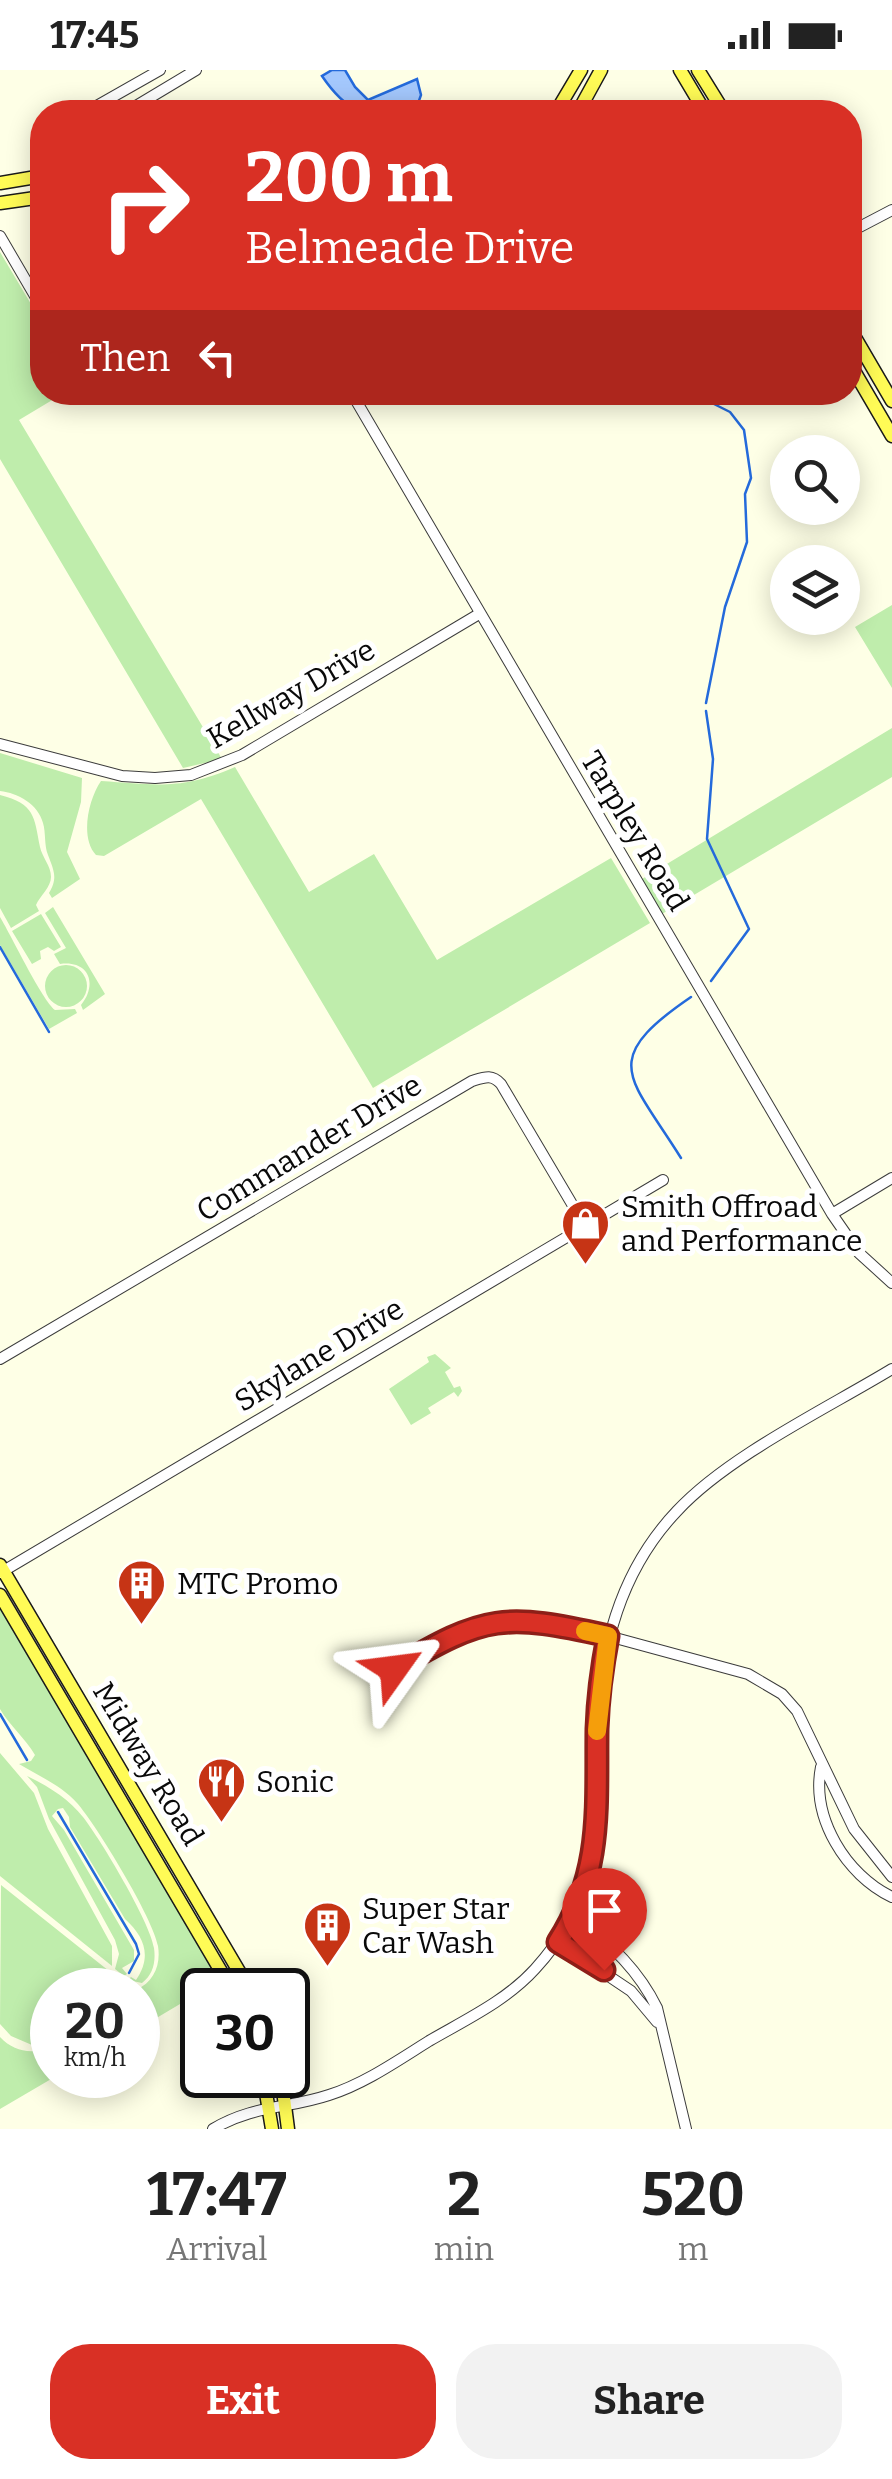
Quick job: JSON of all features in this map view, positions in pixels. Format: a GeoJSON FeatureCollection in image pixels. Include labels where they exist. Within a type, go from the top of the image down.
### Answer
{"type":"FeatureCollection","features":[{"type":"Feature","properties":{"kind":"main road"},"geometry":{"type":"LineString","coordinates":[[563,100],[581,70]]}},
{"type":"Feature","properties":{"kind":"main road"},"geometry":{"type":"LineString","coordinates":[[585,100],[602,70]]}},
{"type":"Feature","properties":{"kind":"main road"},"geometry":{"type":"LineString","coordinates":[[680,70],[698,100]]}},
{"type":"Feature","properties":{"kind":"main road"},"geometry":{"type":"LineString","coordinates":[[698,70],[717,100]]}},
{"type":"Feature","properties":{"kind":"main road"},"geometry":{"type":"LineString","coordinates":[[0,184],[30,179]]}},
{"type":"Feature","properties":{"kind":"main road"},"geometry":{"type":"LineString","coordinates":[[0,203],[30,199]]}},
{"type":"Feature","properties":{"kind":"main road"},"geometry":{"type":"LineString","coordinates":[[862,350],[892,401]]}},
{"type":"Feature","properties":{"kind":"main road"},"geometry":{"type":"LineString","coordinates":[[862,383],[891,430]]}},
{"type":"Feature","properties":{"kind":"main road","name":"Midway Road"},"geometry":{"type":"LineString","coordinates":[[1,1570],[238,1968]]}},
{"type":"Feature","properties":{"kind":"main road","name":"Midway Road"},"geometry":{"type":"LineString","coordinates":[[0,1595],[219,1968]]}},
{"type":"Feature","properties":{"kind":"main road"},"geometry":{"type":"LineString","coordinates":[[74,1719],[87,1711]]}},
{"type":"Feature","properties":{"kind":"main road"},"geometry":{"type":"LineString","coordinates":[[130,1816],[144,1807]]}},
{"type":"Feature","properties":{"kind":"main road"},"geometry":{"type":"LineString","coordinates":[[170,1882],[184,1874]]}},
{"type":"Feature","properties":{"kind":"main road"},"geometry":{"type":"LineString","coordinates":[[268,2098],[272,2129]]}},
{"type":"Feature","properties":{"kind":"main road"},"geometry":{"type":"LineString","coordinates":[[284,2098],[288,2129]]}},
{"type":"Feature","properties":{"kind":"street"},"geometry":{"type":"LineString","coordinates":[[107,100],[161,70],[171,85]]}},
{"type":"Feature","properties":{"kind":"street"},"geometry":{"type":"LineString","coordinates":[[146,100],[196,70]]}},
{"type":"Feature","properties":{"kind":"street"},"geometry":{"type":"LineString","coordinates":[[862,226],[892,210]]}},
{"type":"Feature","properties":{"kind":"street"},"geometry":{"type":"LineString","coordinates":[[0,236],[30,287]]}},
{"type":"Feature","properties":{"kind":"street","name":"Tarpley Road"},"geometry":{"type":"LineString","coordinates":[[358,405],[832,1214],[858,1252],[892,1283]]}},
{"type":"Feature","properties":{"kind":"street","name":"Kellway Drive"},"geometry":{"type":"LineString","coordinates":[[0,744],[122,776],[170,778],[207,770],[242,755],[479,614]]}},
{"type":"Feature","properties":{"kind":"street","name":"Commander Drive"},"geometry":{"type":"LineString","coordinates":[[0,1359],[472,1080],[488,1076],[501,1084],[586,1226]]}},
{"type":"Feature","properties":{"kind":"street"},"geometry":{"type":"LineString","coordinates":[[832,1214],[892,1178]]}},
{"type":"Feature","properties":{"kind":"street","name":"Skylane Drive"},"geometry":{"type":"LineString","coordinates":[[1,1570],[663,1180]]}},
{"type":"Feature","properties":{"kind":"street"},"geometry":{"type":"LineString","coordinates":[[213,2129],[246,2112],[322,2098],[353,2086],[481,2011],[520,1983],[558,1942],[573,1917],[594,1851],[598,1726],[608,1636],[644,1554],[690,1498],[732,1465],[892,1369]]}},
{"type":"Feature","properties":{"kind":"street"},"geometry":{"type":"LineString","coordinates":[[394,1669],[456,1634],[495,1622],[541,1622],[608,1636],[762,1680],[797,1711],[854,1829],[892,1877]]}},
{"type":"Feature","properties":{"kind":"street"},"geometry":{"type":"LineString","coordinates":[[821,1766],[820,1809],[835,1840],[864,1879],[892,1897]]}},
{"type":"Feature","properties":{"kind":"street"},"geometry":{"type":"LineString","coordinates":[[573,1917],[607,1942],[636,1973],[657,2008],[686,2129]]}},
{"type":"Feature","properties":{"kind":"street"},"geometry":{"type":"LineString","coordinates":[[558,1942],[619,1981],[658,2023]]}},
{"type":"Feature","properties":{"kind":"green space"},"geometry":{"type":"Polygon","coordinates":[[[0,252],[30,302],[30,405],[44,405],[19,420],[222,759],[183,768],[0,459],[0,252]]]}},
{"type":"Feature","properties":{"kind":"green space"},"geometry":{"type":"Polygon","coordinates":[[[892,605],[892,688],[860,635],[860,624],[892,605]]]}},
{"type":"Feature","properties":{"kind":"green space"},"geometry":{"type":"Polygon","coordinates":[[[892,728],[892,777],[662,914],[642,879],[892,728]]]}},
{"type":"Feature","properties":{"kind":"green space"},"geometry":{"type":"Polygon","coordinates":[[[0,753],[82,778],[81,802],[67,852],[80,879],[52,898],[49,893],[54,874],[43,823],[37,810],[26,801],[0,791],[0,753]]]}},
{"type":"Feature","properties":{"kind":"green space"},"geometry":{"type":"Polygon","coordinates":[[[235,767],[309,892],[374,854],[437,960],[611,858],[650,923],[373,1088],[201,799],[104,856],[96,855],[91,848],[88,819],[92,798],[101,781],[184,783],[235,767]]]}},
{"type":"Feature","properties":{"kind":"green space"},"geometry":{"type":"Polygon","coordinates":[[[0,795],[20,803],[31,813],[51,877],[36,905],[39,911],[11,928],[0,908],[0,795]]]}},
{"type":"Feature","properties":{"kind":"green space"},"geometry":{"type":"Polygon","coordinates":[[[53,907],[105,994],[83,1010],[88,975],[78,966],[60,964],[54,954],[66,948],[45,913],[53,907]]]}},
{"type":"Feature","properties":{"kind":"green space"},"geometry":{"type":"Polygon","coordinates":[[[41,914],[61,947],[40,951],[41,959],[32,964],[12,931],[41,914]]]}},
{"type":"Feature","properties":{"kind":"green space"},"geometry":{"type":"Polygon","coordinates":[[[0,917],[49,1004],[55,1010],[75,1009],[77,1013],[49,1029],[0,945],[0,917]]]}},
{"type":"Feature","properties":{"kind":"green space"},"geometry":{"type":"Polygon","coordinates":[[[66,965],[81,971],[87,986],[81,1001],[66,1007],[51,1001],[45,986],[51,971],[66,965]]]}},
{"type":"Feature","properties":{"kind":"green space"},"geometry":{"type":"Polygon","coordinates":[[[435,1354],[451,1368],[445,1372],[454,1388],[460,1386],[462,1391],[458,1397],[454,1392],[428,1408],[431,1413],[411,1425],[389,1389],[435,1354]]]}},
{"type":"Feature","properties":{"kind":"green space"},"geometry":{"type":"Polygon","coordinates":[[[0,1606],[213,1968],[180,1968],[180,2004],[160,2016],[158,1946],[146,1915],[77,1803],[19,1764],[31,1761],[35,1755],[0,1709],[0,1606]]]}},
{"type":"Feature","properties":{"kind":"green space"},"geometry":{"type":"Polygon","coordinates":[[[0,1753],[34,1793],[48,1829],[112,1946],[112,1966],[0,1876],[0,1753]]]}},
{"type":"Feature","properties":{"kind":"green space"},"geometry":{"type":"Polygon","coordinates":[[[27,1776],[58,1794],[91,1828],[144,1920],[154,1948],[153,1968],[142,1968],[145,1955],[141,1940],[70,1827],[69,1817],[63,1808],[58,1809],[52,1816],[134,1950],[134,1961],[115,1968],[119,1954],[115,1940],[49,1819],[37,1787],[27,1776]]]}},
{"type":"Feature","properties":{"kind":"green space"},"geometry":{"type":"Polygon","coordinates":[[[1,1885],[105,1968],[30,1968],[30,2044],[11,2036],[0,2024],[1,1885]]]}},
{"type":"Feature","properties":{"kind":"green space"},"geometry":{"type":"Polygon","coordinates":[[[0,2037],[12,2046],[30,2051],[30,2091],[0,2109],[0,2037]]]}},
{"type":"Feature","properties":{"kind":"water"},"geometry":{"type":"Polygon","coordinates":[[[332,70],[345,70],[368,100],[342,100],[322,76],[332,70]]]}},
{"type":"Feature","properties":{"kind":"water"},"geometry":{"type":"Polygon","coordinates":[[[417,79],[419,100],[368,100],[417,79]]]}},
{"type":"Feature","properties":{"kind":"waterway"},"geometry":{"type":"LineString","coordinates":[[706,703],[725,607],[747,542],[745,494],[751,478],[744,430],[730,412],[716,405]]}},
{"type":"Feature","properties":{"kind":"waterway"},"geometry":{"type":"LineString","coordinates":[[706,711],[713,759],[707,839],[749,929],[711,981]]}},
{"type":"Feature","properties":{"kind":"waterway"},"geometry":{"type":"LineString","coordinates":[[0,947],[49,1032]]}},
{"type":"Feature","properties":{"kind":"waterway"},"geometry":{"type":"LineString","coordinates":[[681,1158],[637,1088],[633,1054],[661,1019],[691,997]]}},
{"type":"Feature","properties":{"kind":"waterway"},"geometry":{"type":"LineString","coordinates":[[0,1714],[27,1760]]}},
{"type":"Feature","properties":{"kind":"waterway"},"geometry":{"type":"LineString","coordinates":[[58,1812],[136,1944],[139,1954],[132,1968]]}},
{"type":"Feature","properties":{"kind":"slow traffic"},"geometry":{"type":"LineString","coordinates":[[585,1631],[608,1636],[597,1731]]}},
{"type":"Feature","properties":{"kind":"place","name":"Smith Offroad and Performance"},"geometry":{"type":"Point","coordinates":[586,1266]}},
{"type":"Feature","properties":{"kind":"place","name":"MTC Promo"},"geometry":{"type":"Point","coordinates":[142,1626]}},
{"type":"Feature","properties":{"kind":"place","name":"Sonic"},"geometry":{"type":"Point","coordinates":[221,1824]}},
{"type":"Feature","properties":{"kind":"place","name":"Super Star Car Wash"},"geometry":{"type":"Point","coordinates":[327,1968]}},
{"type":"Feature","properties":{"kind":"route"},"geometry":{"type":"LineString","coordinates":[[394,1669],[456,1634],[495,1622],[526,1620],[608,1636],[598,1726],[594,1851],[581,1899],[558,1942],[604,1970]]}}]}
